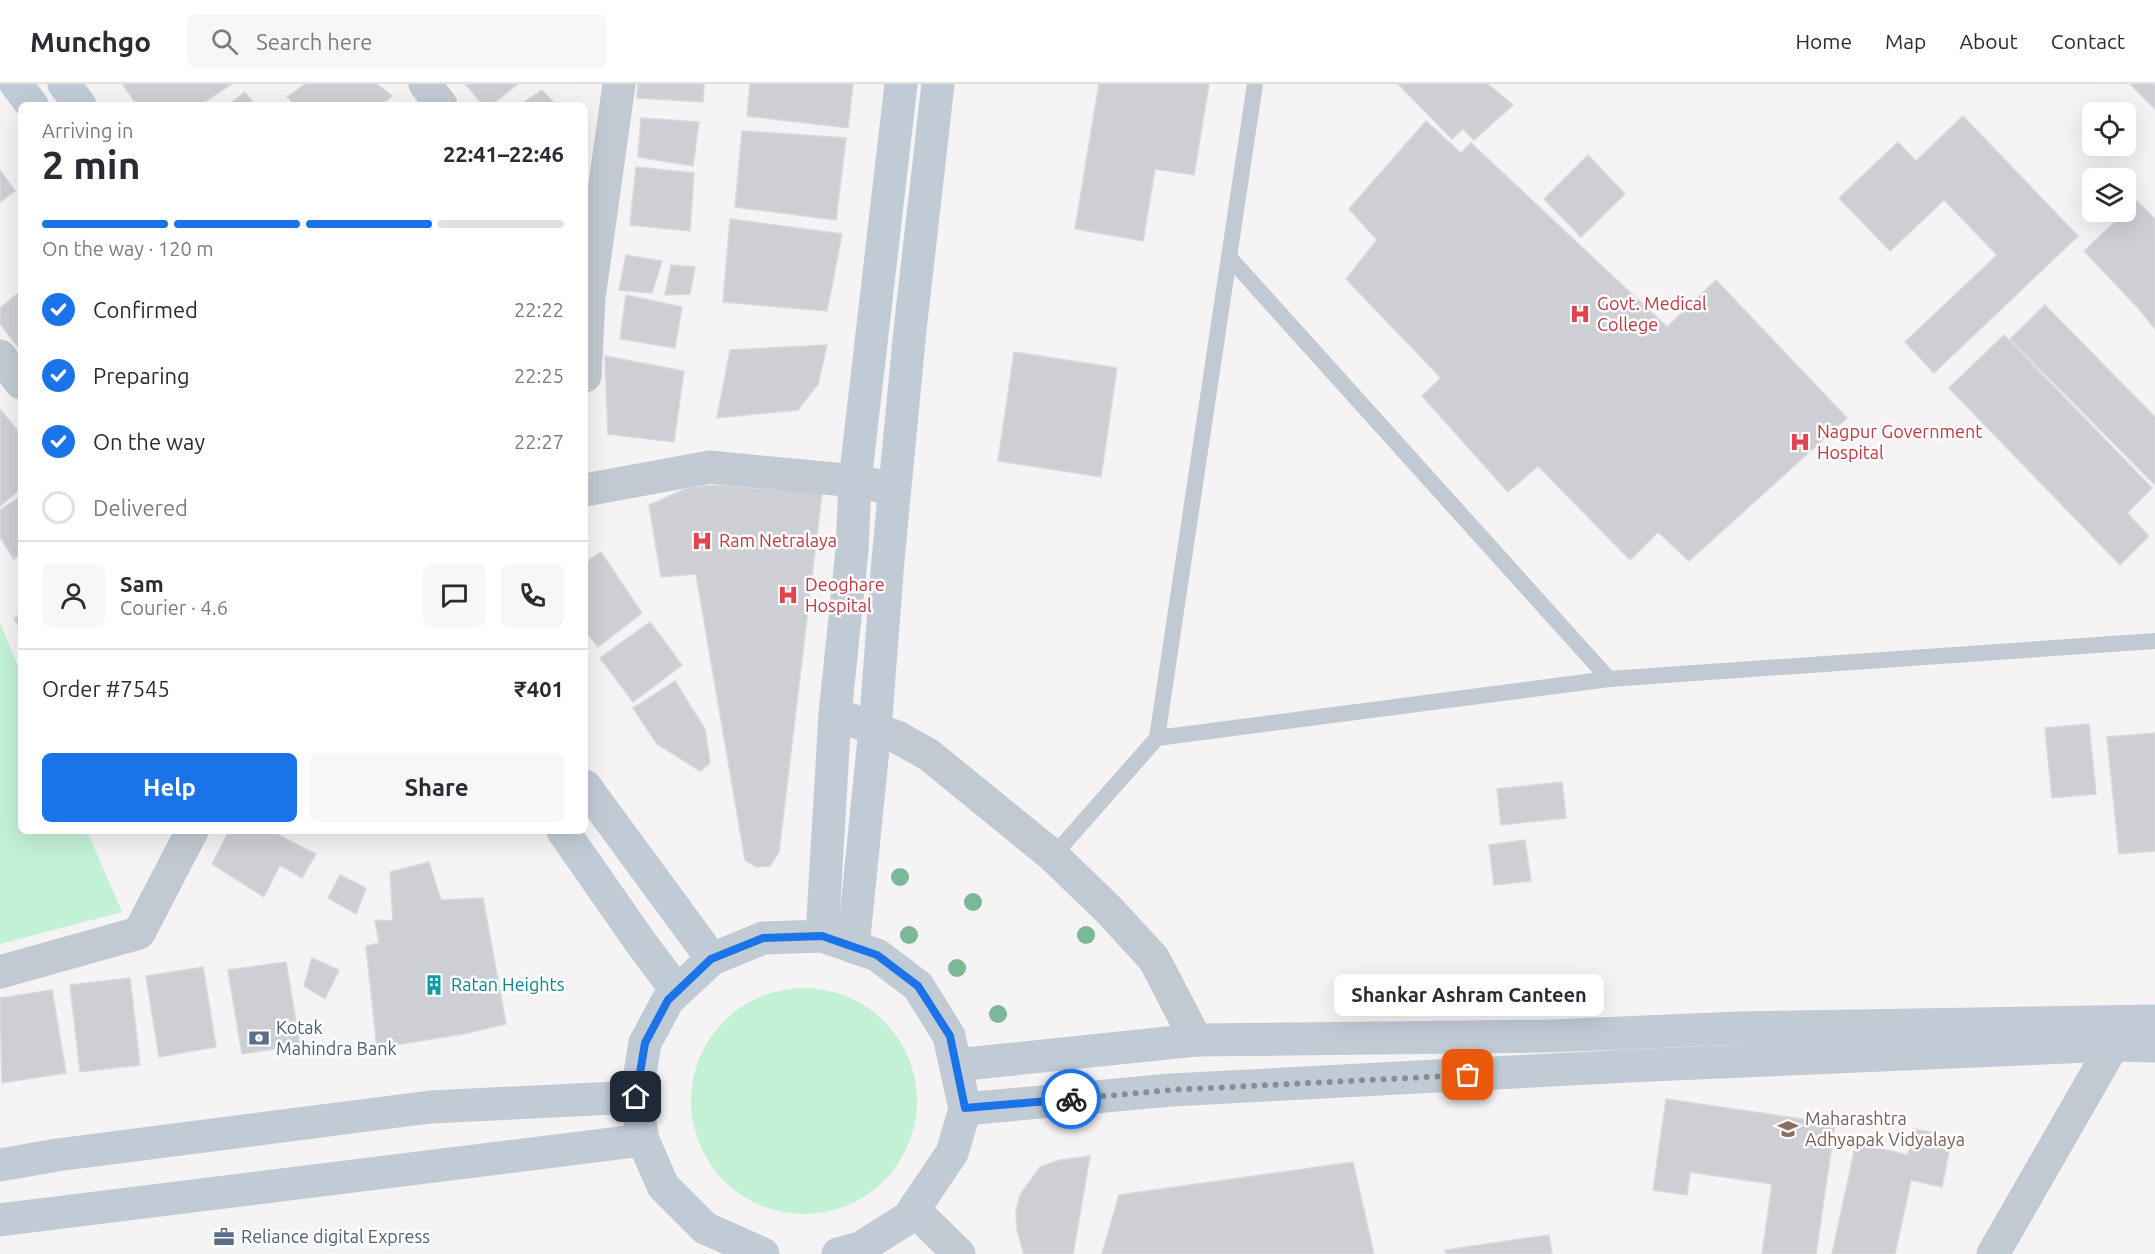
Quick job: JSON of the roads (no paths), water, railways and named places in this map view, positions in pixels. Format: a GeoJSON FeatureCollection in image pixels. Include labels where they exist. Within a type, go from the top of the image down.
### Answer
{"type":"FeatureCollection","features":[{"type":"Feature","properties":{"kind":"main road"},"geometry":{"type":"LineString","coordinates":[[16,84],[30,102]]}},
{"type":"Feature","properties":{"kind":"main road"},"geometry":{"type":"LineString","coordinates":[[64,84],[78,102]]}},
{"type":"Feature","properties":{"kind":"main road"},"geometry":{"type":"LineString","coordinates":[[822,936],[835,714],[852,550],[855,481],[901,84]]}},
{"type":"Feature","properties":{"kind":"main road"},"geometry":{"type":"LineString","coordinates":[[853,946],[875,729],[894,489],[938,84]]}},
{"type":"Feature","properties":{"kind":"main road"},"geometry":{"type":"LineString","coordinates":[[588,790],[711,959]]}},
{"type":"Feature","properties":{"kind":"main road"},"geometry":{"type":"LineString","coordinates":[[565,834],[677,991]]}},
{"type":"Feature","properties":{"kind":"main road"},"geometry":{"type":"LineString","coordinates":[[761,1254],[725,1247],[663,1186],[643,1140],[636,1097],[645,1043],[668,1000],[711,959],[763,938],[822,936],[877,955],[918,986],[950,1036],[965,1108],[951,1153],[908,1218],[885,1246],[860,1248],[838,1254]]}},
{"type":"Feature","properties":{"kind":"main road"},"geometry":{"type":"LineString","coordinates":[[956,1065],[1196,1040],[1550,1036],[1751,1028],[2155,1020]]}},
{"type":"Feature","properties":{"kind":"main road"},"geometry":{"type":"LineString","coordinates":[[965,1108],[1183,1090],[1628,1066],[2113,1045],[2155,1046]]}},
{"type":"Feature","properties":{"kind":"main road"},"geometry":{"type":"LineString","coordinates":[[0,1165],[57,1155],[430,1107],[636,1097]]}},
{"type":"Feature","properties":{"kind":"main road"},"geometry":{"type":"LineString","coordinates":[[0,1220],[643,1140]]}},
{"type":"Feature","properties":{"kind":"street"},"geometry":{"type":"LineString","coordinates":[[425,84],[439,102]]}},
{"type":"Feature","properties":{"kind":"street"},"geometry":{"type":"LineString","coordinates":[[588,288],[619,84]]}},
{"type":"Feature","properties":{"kind":"street"},"geometry":{"type":"LineString","coordinates":[[0,356],[18,379]]}},
{"type":"Feature","properties":{"kind":"street"},"geometry":{"type":"LineString","coordinates":[[588,489],[710,467],[855,481],[894,489]]}},
{"type":"Feature","properties":{"kind":"street"},"geometry":{"type":"LineString","coordinates":[[835,714],[897,737],[929,755],[1053,856],[1108,909],[1154,960],[1196,1040]]}},
{"type":"Feature","properties":{"kind":"street"},"geometry":{"type":"LineString","coordinates":[[0,972],[139,933],[190,834]]}},
{"type":"Feature","properties":{"kind":"street"},"geometry":{"type":"LineString","coordinates":[[1994,1254],[2113,1045]]}},
{"type":"Feature","properties":{"kind":"street"},"geometry":{"type":"LineString","coordinates":[[914,1209],[959,1254]]}},
{"type":"Feature","properties":{"kind":"lane"},"geometry":{"type":"LineString","coordinates":[[1053,856],[1157,738],[1255,84]]}},
{"type":"Feature","properties":{"kind":"lane"},"geometry":{"type":"LineString","coordinates":[[1229,257],[1609,680]]}},
{"type":"Feature","properties":{"kind":"lane"},"geometry":{"type":"LineString","coordinates":[[1157,738],[1609,680],[2155,641]]}},
{"type":"Feature","properties":{"kind":"place","name":"Govt. Medical College"},"geometry":{"type":"Point","coordinates":[1580,314]}},
{"type":"Feature","properties":{"kind":"place","name":"Nagpur Government Hospital"},"geometry":{"type":"Point","coordinates":[1800,442]}},
{"type":"Feature","properties":{"kind":"place","name":"Ram Netralaya"},"geometry":{"type":"Point","coordinates":[702,541]}},
{"type":"Feature","properties":{"kind":"place","name":"Deoghare Hospital"},"geometry":{"type":"Point","coordinates":[788,595]}},
{"type":"Feature","properties":{"kind":"place","name":"Ratan Heights"},"geometry":{"type":"Point","coordinates":[434,985]}},
{"type":"Feature","properties":{"kind":"place","name":"Kotak Mahindra Bank"},"geometry":{"type":"Point","coordinates":[259,1038]}},
{"type":"Feature","properties":{"kind":"place","name":"Shankar Ashram Canteen"},"geometry":{"type":"Point","coordinates":[1468,1075]}},
{"type":"Feature","properties":{"kind":"place","name":"Maharashtra Adhyapak Vidyalaya"},"geometry":{"type":"Point","coordinates":[1788,1129]}},
{"type":"Feature","properties":{"kind":"place","name":"Reliance digital Express"},"geometry":{"type":"Point","coordinates":[224,1237]}}]}
